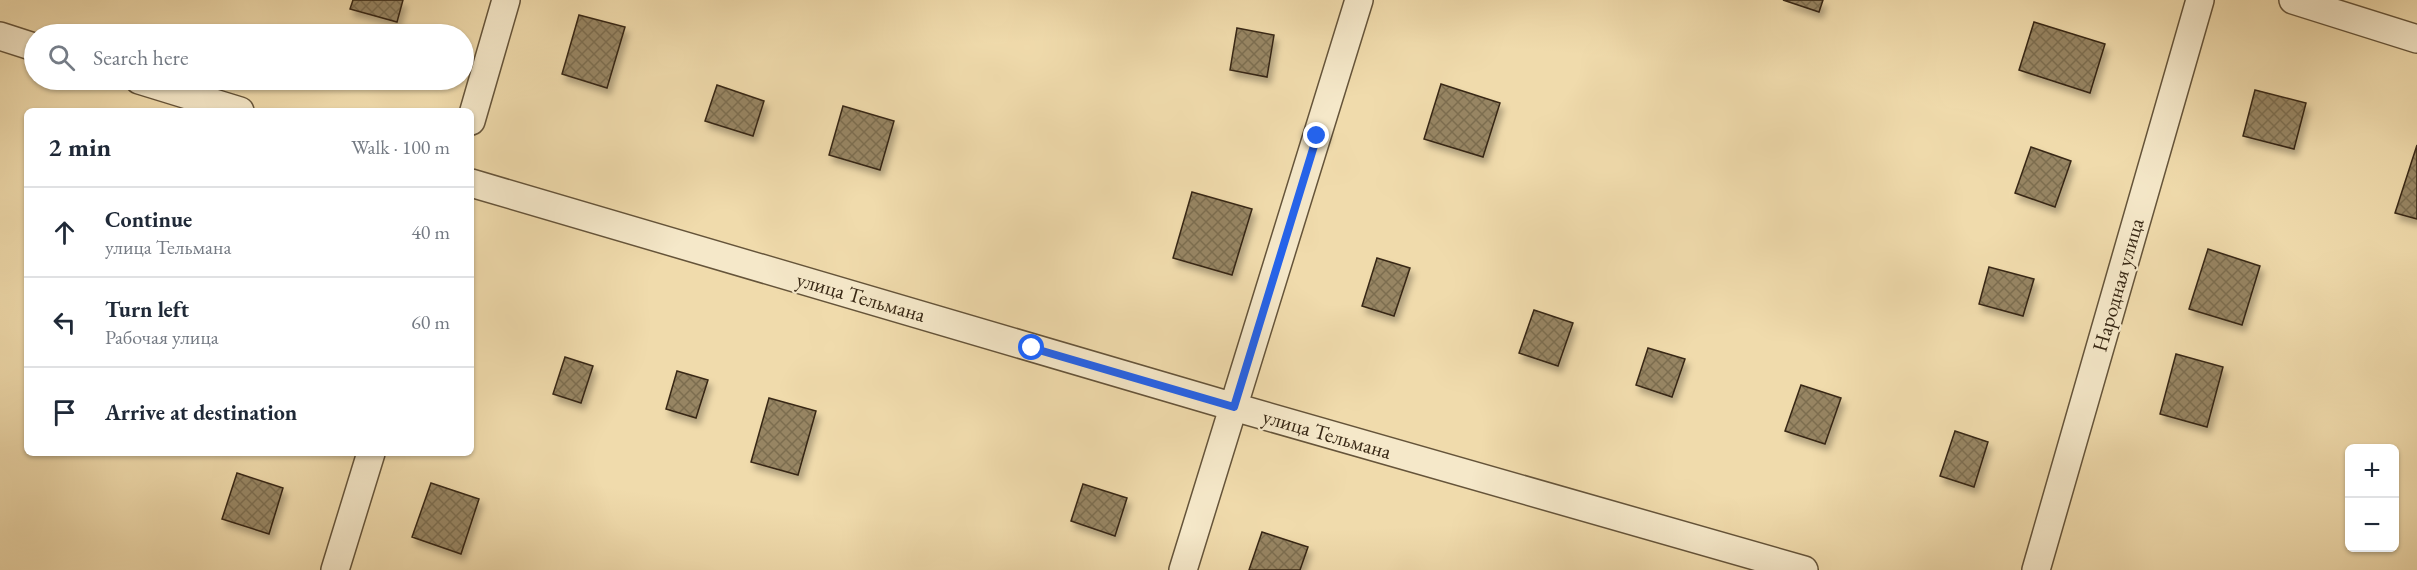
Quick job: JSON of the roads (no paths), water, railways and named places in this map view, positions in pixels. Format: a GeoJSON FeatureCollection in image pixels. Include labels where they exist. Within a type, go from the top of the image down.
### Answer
{"type":"FeatureCollection","features":[{"type":"Feature","properties":{"kind":"street"},"geometry":{"type":"LineString","coordinates":[[474,111],[506,0]]}},
{"type":"Feature","properties":{"kind":"street"},"geometry":{"type":"LineString","coordinates":[[1183,570],[1359,0]]}},
{"type":"Feature","properties":{"kind":"street","name":"Народная улица"},"geometry":{"type":"LineString","coordinates":[[2036,570],[2199,0]]}},
{"type":"Feature","properties":{"kind":"street"},"geometry":{"type":"LineString","coordinates":[[2293,0],[2417,39]]}},
{"type":"Feature","properties":{"kind":"street"},"geometry":{"type":"LineString","coordinates":[[0,36],[24,44]]}},
{"type":"Feature","properties":{"kind":"street"},"geometry":{"type":"LineString","coordinates":[[172,90],[230,108]]}},
{"type":"Feature","properties":{"kind":"street","name":"улица Тельмана"},"geometry":{"type":"LineString","coordinates":[[474,184],[1234,407],[1804,570]]}},
{"type":"Feature","properties":{"kind":"street"},"geometry":{"type":"LineString","coordinates":[[335,570],[370,456]]}}]}
